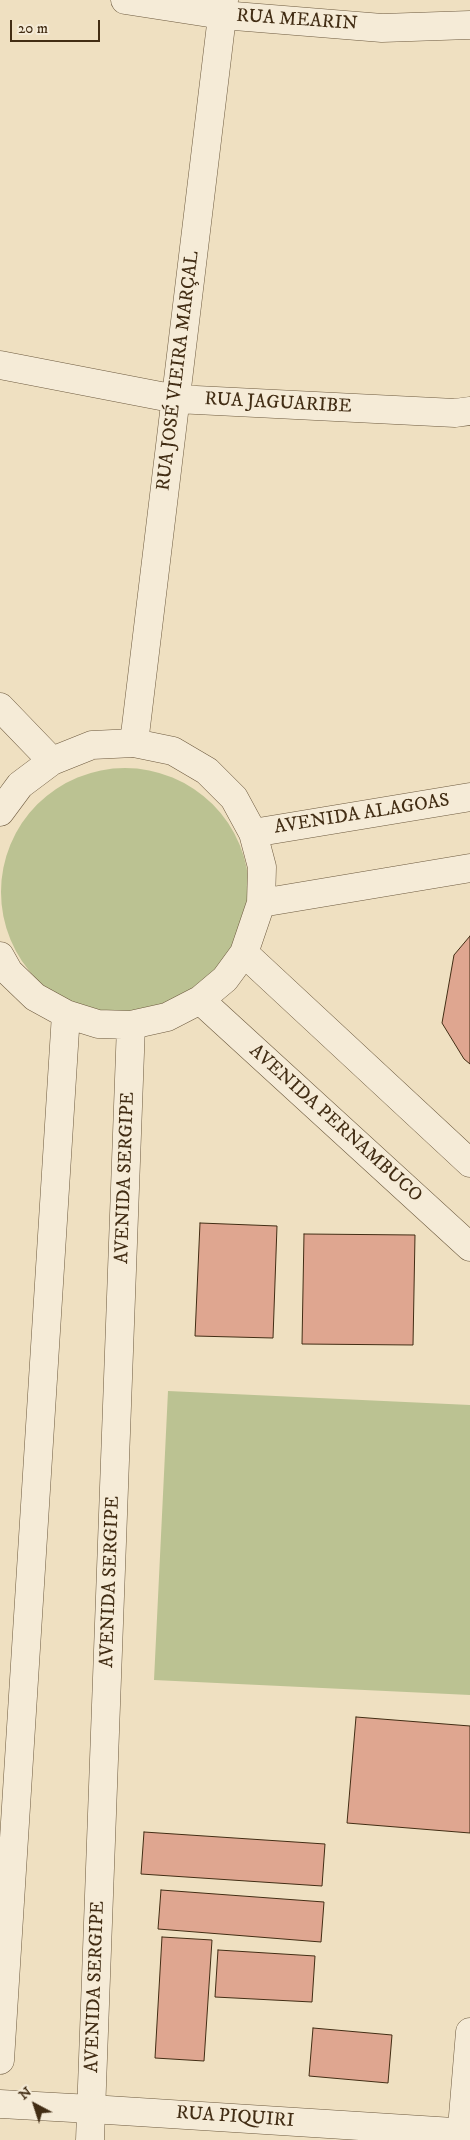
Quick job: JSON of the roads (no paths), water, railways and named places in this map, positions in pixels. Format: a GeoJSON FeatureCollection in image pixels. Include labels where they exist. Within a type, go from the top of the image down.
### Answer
{"type":"FeatureCollection","features":[{"type":"Feature","properties":{"kind":"street","name":"RUA MEARIN"},"geometry":{"type":"LineString","coordinates":[[125,0],[223,8],[382,28],[470,24]]}},
{"type":"Feature","properties":{"kind":"street","name":"RUA JOSÉ VIEIRA MARÇAL"},"geometry":{"type":"LineString","coordinates":[[134,743],[223,8]]}},
{"type":"Feature","properties":{"kind":"street","name":"RUA JAGUARIBE"},"geometry":{"type":"LineString","coordinates":[[0,365],[176,399],[455,413],[470,411]]}},
{"type":"Feature","properties":{"kind":"street"},"geometry":{"type":"LineString","coordinates":[[0,707],[52,760]]}},
{"type":"Feature","properties":{"kind":"street"},"geometry":{"type":"LineString","coordinates":[[0,812],[20,785],[52,760],[92,746],[134,743],[173,752],[207,771],[234,798],[253,832],[262,867],[261,903],[244,953],[225,979],[200,1000],[167,1017],[131,1025],[98,1024],[66,1014],[35,996],[9,972],[0,956]]}},
{"type":"Feature","properties":{"kind":"street","name":"AVENIDA ALAGOAS"},"geometry":{"type":"LineString","coordinates":[[253,832],[470,797]]}},
{"type":"Feature","properties":{"kind":"street"},"geometry":{"type":"LineString","coordinates":[[261,903],[470,868]]}},
{"type":"Feature","properties":{"kind":"street"},"geometry":{"type":"LineString","coordinates":[[244,953],[470,1163]]}},
{"type":"Feature","properties":{"kind":"street","name":"AVENIDA PERNAMBUCO"},"geometry":{"type":"LineString","coordinates":[[200,1000],[470,1247]]}},
{"type":"Feature","properties":{"kind":"street"},"geometry":{"type":"LineString","coordinates":[[0,2060],[66,1014]]}},
{"type":"Feature","properties":{"kind":"street","name":"AVENIDA SERGIPE"},"geometry":{"type":"LineString","coordinates":[[90,2140],[131,1025]]}},
{"type":"Feature","properties":{"kind":"street"},"geometry":{"type":"LineString","coordinates":[[464,2135],[470,2032]]}},
{"type":"Feature","properties":{"kind":"street","name":"RUA PIQUIRI"},"geometry":{"type":"LineString","coordinates":[[0,2104],[464,2135]]}}]}
